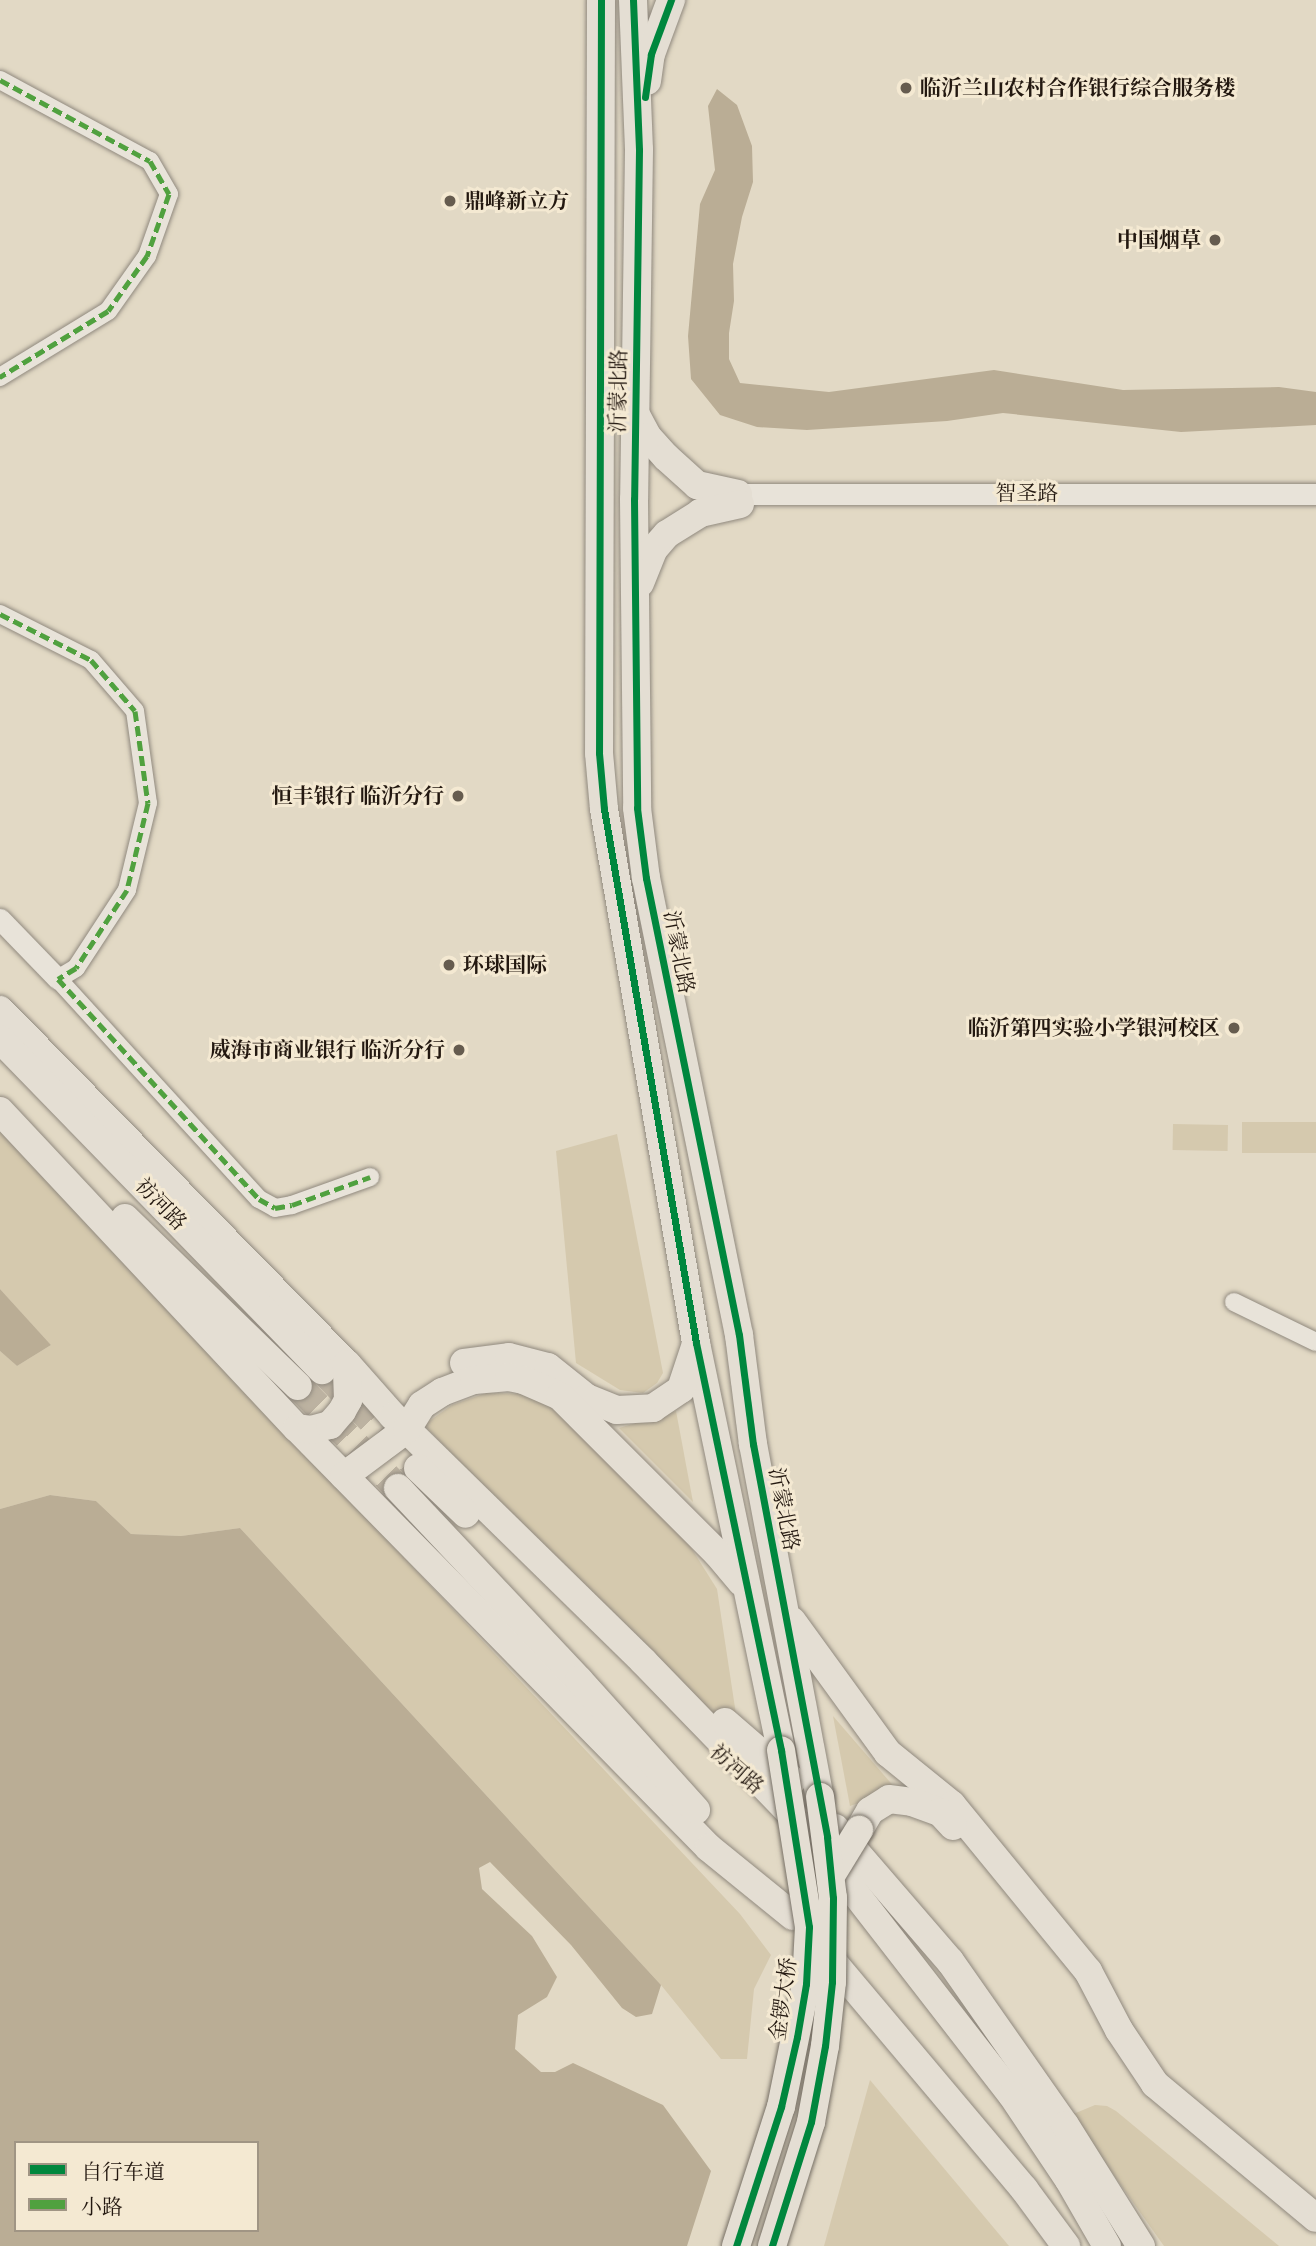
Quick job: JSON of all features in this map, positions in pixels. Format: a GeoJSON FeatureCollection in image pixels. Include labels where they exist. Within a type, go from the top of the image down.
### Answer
{"type":"FeatureCollection","features":[{"type":"Feature","properties":{"kind":"main road"},"geometry":{"type":"LineString","coordinates":[[586,0],[600,128]]}},
{"type":"Feature","properties":{"kind":"main road","name":"沂蒙北路"},"geometry":{"type":"LineString","coordinates":[[601,0],[599,754],[611,862],[696,1343],[781,1750]]}},
{"type":"Feature","properties":{"kind":"main road","name":"沂蒙北路"},"geometry":{"type":"LineString","coordinates":[[633,0],[639,149],[635,413],[637,808],[646,878],[739,1335],[753,1444],[820,1797],[832,1886]]}},
{"type":"Feature","properties":{"kind":"main road"},"geometry":{"type":"LineString","coordinates":[[639,149],[651,54],[671,0]]}},
{"type":"Feature","properties":{"kind":"main road"},"geometry":{"type":"LineString","coordinates":[[635,413],[659,449],[697,485],[739,499]]}},
{"type":"Feature","properties":{"kind":"main road"},"geometry":{"type":"LineString","coordinates":[[635,595],[653,550],[667,534],[700,513],[739,499]]}},
{"type":"Feature","properties":{"kind":"main road"},"geometry":{"type":"LineString","coordinates":[[0,1010],[334,1367],[400,1422],[807,1830]]}},
{"type":"Feature","properties":{"kind":"main road","name":"祊河路"},"geometry":{"type":"LineString","coordinates":[[0,1039],[334,1367]]}},
{"type":"Feature","properties":{"kind":"main road","name":"祊河路"},"geometry":{"type":"LineString","coordinates":[[0,1097],[298,1386]]}},
{"type":"Feature","properties":{"kind":"main road"},"geometry":{"type":"LineString","coordinates":[[0,1111],[344,1476],[709,1848],[793,1916]]}},
{"type":"Feature","properties":{"kind":"main road"},"geometry":{"type":"LineString","coordinates":[[400,1422],[430,1382],[457,1365],[509,1357],[548,1367],[587,1398],[617,1410],[653,1408],[681,1389],[696,1343]]}},
{"type":"Feature","properties":{"kind":"main road"},"geometry":{"type":"LineString","coordinates":[[297,1427],[311,1430],[330,1425],[342,1411],[348,1400],[334,1367]]}},
{"type":"Feature","properties":{"kind":"main road"},"geometry":{"type":"LineString","coordinates":[[344,1476],[400,1422],[454,1386],[474,1380],[509,1377],[535,1384],[566,1402],[717,1553],[745,1587]]}},
{"type":"Feature","properties":{"kind":"main road","name":"祊河路"},"geometry":{"type":"LineString","coordinates":[[418,1468],[695,1733],[807,1830],[1019,2106],[1069,2180],[1107,2246]]}},
{"type":"Feature","properties":{"kind":"main road"},"geometry":{"type":"LineString","coordinates":[[398,1488],[579,1679],[876,2010],[1024,2189],[1066,2246]]}},
{"type":"Feature","properties":{"kind":"main road"},"geometry":{"type":"LineString","coordinates":[[552,1572],[792,1780],[950,1961],[1065,2125],[1141,2246]]}},
{"type":"Feature","properties":{"kind":"main road"},"geometry":{"type":"LineString","coordinates":[[786,1613],[888,1753],[952,1805],[1001,1860],[1088,1971],[1119,2030],[1155,2084],[1316,2218]]}},
{"type":"Feature","properties":{"kind":"main road","name":"金锣大桥"},"geometry":{"type":"LineString","coordinates":[[736,2246],[781,2107],[806,1984],[809,1927],[781,1750]]}},
{"type":"Feature","properties":{"kind":"main road"},"geometry":{"type":"LineString","coordinates":[[832,1886],[870,1811],[889,1799],[912,1802],[940,1812],[983,1855],[1084,1978],[1144,2092],[1316,2239]]}},
{"type":"Feature","properties":{"kind":"main road","name":"金锣大桥"},"geometry":{"type":"LineString","coordinates":[[772,2246],[811,2122],[825,2046],[832,1982],[832,1886]]}},
{"type":"Feature","properties":{"kind":"main road"},"geometry":{"type":"LineString","coordinates":[[930,1990],[1065,2125]]}},
{"type":"Feature","properties":{"kind":"main road"},"geometry":{"type":"LineString","coordinates":[[876,2010],[1041,2246]]}},
{"type":"Feature","properties":{"kind":"street"},"geometry":{"type":"LineString","coordinates":[[0,80],[150,161],[169,194],[147,256],[108,311],[0,377]]}},
{"type":"Feature","properties":{"kind":"street","name":"智圣路"},"geometry":{"type":"LineString","coordinates":[[739,499],[1316,494]]}},
{"type":"Feature","properties":{"kind":"street","name":"智圣路"},"geometry":{"type":"LineString","coordinates":[[739,499],[1316,504]]}},
{"type":"Feature","properties":{"kind":"street"},"geometry":{"type":"LineString","coordinates":[[0,614],[91,660],[135,711],[148,803],[127,890],[76,968],[58,979]]}},
{"type":"Feature","properties":{"kind":"street"},"geometry":{"type":"LineString","coordinates":[[0,919],[259,1199],[275,1208],[292,1205],[370,1177]]}},
{"type":"Feature","properties":{"kind":"street"},"geometry":{"type":"LineString","coordinates":[[0,929],[58,979]]}},
{"type":"Feature","properties":{"kind":"street"},"geometry":{"type":"LineString","coordinates":[[1234,1302],[1316,1342]]}},
{"type":"Feature","properties":{"kind":"shaded area"},"geometry":{"type":"Polygon","coordinates":[[[717,89],[737,105],[752,146],[753,182],[742,217],[733,264],[734,301],[729,333],[729,359],[740,383],[829,392],[994,370],[1123,390],[1279,387],[1316,392],[1316,425],[1181,432],[1003,413],[947,421],[807,430],[757,427],[720,415],[691,379],[688,336],[700,204],[715,170],[708,106],[717,89]]]}},
{"type":"Feature","properties":{"kind":"shaded area"},"geometry":{"type":"Polygon","coordinates":[[[1242,1122],[1316,1122],[1316,1153],[1242,1153],[1242,1122]]]}},
{"type":"Feature","properties":{"kind":"shaded area"},"geometry":{"type":"Polygon","coordinates":[[[1173,1124],[1228,1125],[1228,1151],[1173,1150],[1173,1124]]]}},
{"type":"Feature","properties":{"kind":"shaded area"},"geometry":{"type":"Polygon","coordinates":[[[0,1129],[740,1914],[771,1955],[754,1989],[747,2059],[721,2059],[661,1985],[240,1528],[181,1536],[131,1534],[96,1501],[50,1495],[0,1509],[0,1351],[17,1366],[51,1345],[0,1289],[0,1129]]]}},
{"type":"Feature","properties":{"kind":"shaded area"},"geometry":{"type":"Polygon","coordinates":[[[617,1134],[663,1373],[657,1383],[643,1393],[620,1390],[576,1363],[556,1151],[617,1134]]]}},
{"type":"Feature","properties":{"kind":"shaded area"},"geometry":{"type":"Polygon","coordinates":[[[0,1289],[51,1345],[17,1366],[0,1351],[0,1289]]]}},
{"type":"Feature","properties":{"kind":"shaded area"},"geometry":{"type":"Polygon","coordinates":[[[486,1393],[529,1394],[557,1408],[688,1543],[717,1589],[742,1754],[424,1425],[452,1405],[486,1393]]]}},
{"type":"Feature","properties":{"kind":"shaded area"},"geometry":{"type":"Polygon","coordinates":[[[676,1411],[693,1502],[619,1428],[676,1411]]]}},
{"type":"Feature","properties":{"kind":"shaded area"},"geometry":{"type":"Polygon","coordinates":[[[50,1495],[96,1501],[131,1534],[181,1536],[240,1528],[661,1985],[652,2014],[636,2017],[622,2008],[571,1945],[490,1862],[479,1868],[482,1889],[532,1936],[557,1977],[547,1997],[518,2015],[515,2049],[541,2072],[555,2072],[573,2063],[663,2105],[711,2171],[687,2246],[0,2246],[0,1509],[50,1495]]]}},
{"type":"Feature","properties":{"kind":"shaded area"},"geometry":{"type":"Polygon","coordinates":[[[833,1716],[896,1789],[850,1806],[833,1716]]]}},
{"type":"Feature","properties":{"kind":"shaded area"},"geometry":{"type":"Polygon","coordinates":[[[870,2080],[1009,2246],[824,2246],[870,2080]]]}},
{"type":"Feature","properties":{"kind":"shaded area"},"geometry":{"type":"Polygon","coordinates":[[[1095,2105],[1107,2106],[1116,2111],[1279,2246],[1164,2246],[1071,2115],[1095,2105]]]}},
{"type":"Feature","properties":{"kind":"tunnel"},"geometry":{"type":"LineString","coordinates":[[322,1370],[418,1468]]}},
{"type":"Feature","properties":{"kind":"tunnel"},"geometry":{"type":"LineString","coordinates":[[298,1386],[398,1488]]}},
{"type":"Feature","properties":{"kind":"marked path"},"geometry":{"type":"LineString","coordinates":[[0,80],[150,161],[169,194],[147,256],[108,311],[0,377]]}},
{"type":"Feature","properties":{"kind":"marked path"},"geometry":{"type":"LineString","coordinates":[[0,614],[91,660],[135,711],[148,803],[127,890],[76,968],[58,979],[259,1199],[275,1208],[292,1205],[370,1177]]}},
{"type":"Feature","properties":{"kind":"cycle path"},"geometry":{"type":"LineString","coordinates":[[601,0],[599,753],[604,809],[696,1343],[781,1750],[809,1927],[806,1984],[781,2107],[736,2246]]}},
{"type":"Feature","properties":{"kind":"cycle path"},"geometry":{"type":"LineString","coordinates":[[633,0],[639,150],[634,499],[637,808],[646,878],[739,1335],[753,1444],[827,1837],[833,1898],[832,1982],[825,2046],[811,2122],[772,2246]]}},
{"type":"Feature","properties":{"kind":"cycle path"},"geometry":{"type":"LineString","coordinates":[[645,97],[651,54],[671,0]]}},
{"type":"Feature","properties":{"kind":"place","name":"临沂兰山农村合作银行综合服务楼"},"geometry":{"type":"Point","coordinates":[906,88]}},
{"type":"Feature","properties":{"kind":"place","name":"鼎峰新立方"},"geometry":{"type":"Point","coordinates":[450,201]}},
{"type":"Feature","properties":{"kind":"place","name":"中国烟草"},"geometry":{"type":"Point","coordinates":[1215,240]}},
{"type":"Feature","properties":{"kind":"place","name":"恒丰银行 临沂分行"},"geometry":{"type":"Point","coordinates":[458,796]}},
{"type":"Feature","properties":{"kind":"place","name":"环球国际"},"geometry":{"type":"Point","coordinates":[449,965]}},
{"type":"Feature","properties":{"kind":"place","name":"临沂第四实验小学银河校区"},"geometry":{"type":"Point","coordinates":[1234,1028]}},
{"type":"Feature","properties":{"kind":"place","name":"威海市商业银行 临沂分行"},"geometry":{"type":"Point","coordinates":[459,1050]}}]}
